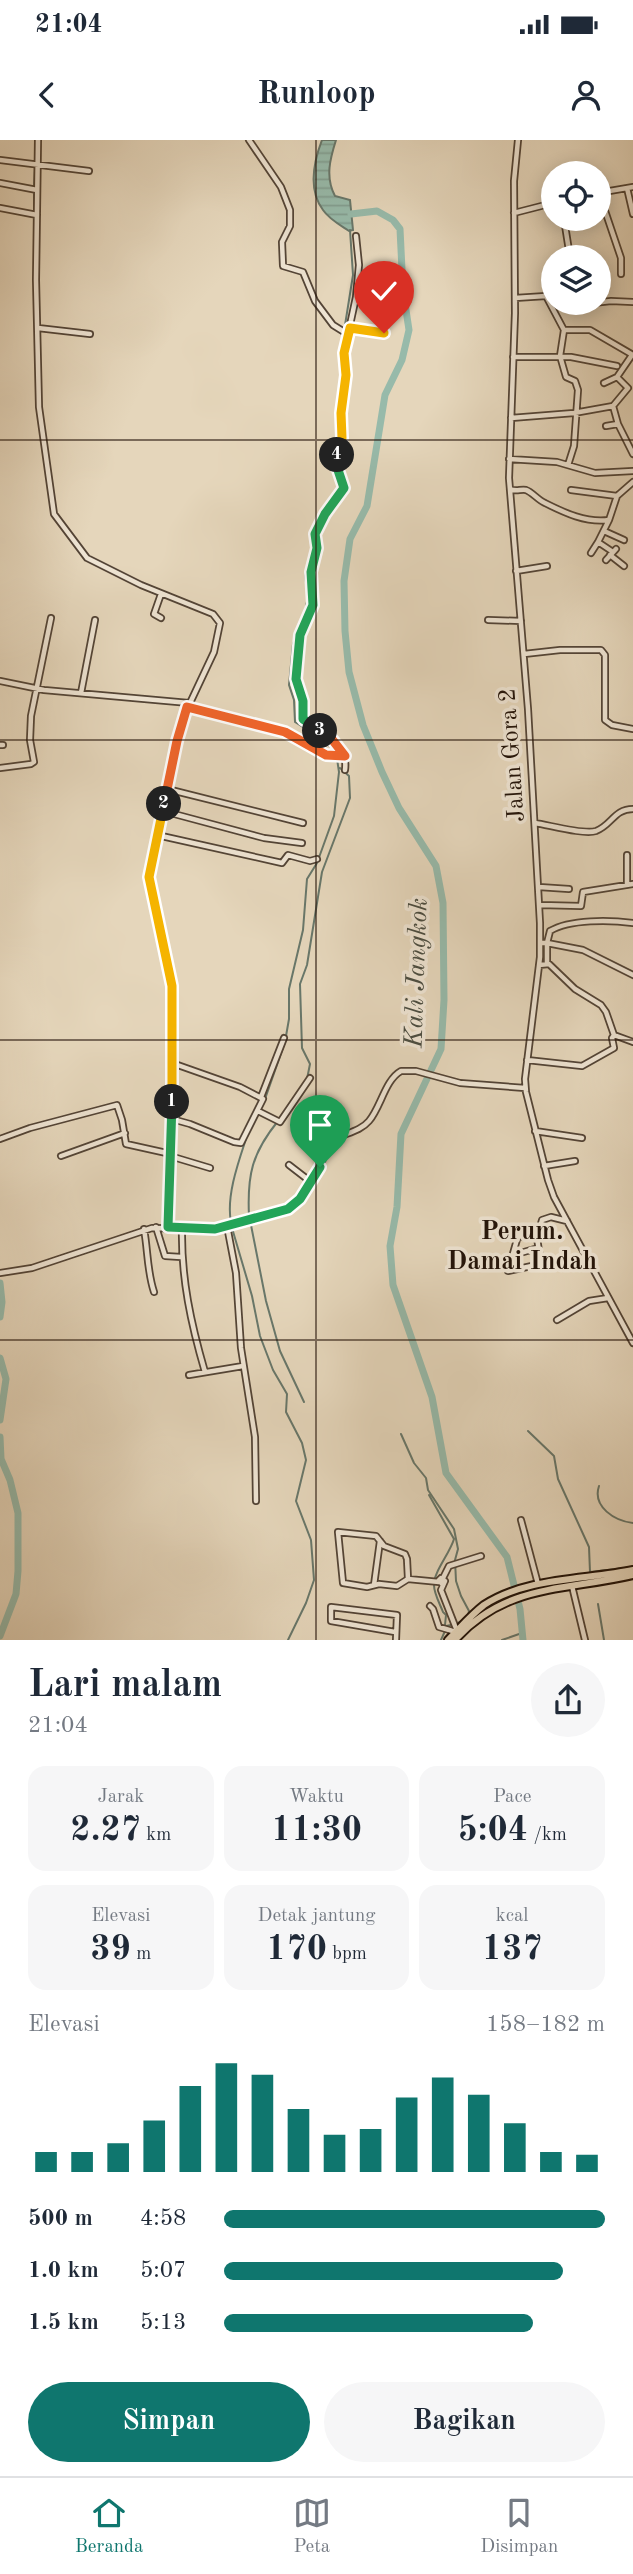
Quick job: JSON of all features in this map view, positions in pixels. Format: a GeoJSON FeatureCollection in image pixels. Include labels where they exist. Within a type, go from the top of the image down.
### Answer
{"type":"FeatureCollection","features":[{"type":"Feature","properties":{"kind":"highway"},"geometry":{"type":"LineString","coordinates":[[536,1588],[571,1584],[631,1570]]}},
{"type":"Feature","properties":{"kind":"highway"},"geometry":{"type":"LineString","coordinates":[[448,1640],[455,1630],[481,1607],[536,1588],[631,1570]]}},
{"type":"Feature","properties":{"kind":"street"},"geometry":{"type":"LineString","coordinates":[[38,140],[39,416],[54,514],[87,558],[161,594],[213,614],[220,622],[214,652],[188,705],[177,741],[149,877],[172,986],[172,1119],[168,1227]]}},
{"type":"Feature","properties":{"kind":"street"},"geometry":{"type":"LineString","coordinates":[[249,140],[281,187],[290,210],[290,226],[282,242],[283,265],[286,269],[303,272],[315,301],[333,325],[346,334]]}},
{"type":"Feature","properties":{"kind":"street","name":"Jalan Gora 2"},"geometry":{"type":"LineString","coordinates":[[518,140],[515,165],[515,298],[509,459],[540,905],[540,943],[525,1088],[550,1188],[633,1343]]}},
{"type":"Feature","properties":{"kind":"street"},"geometry":{"type":"LineString","coordinates":[[0,160],[89,171]]}},
{"type":"Feature","properties":{"kind":"street"},"geometry":{"type":"LineString","coordinates":[[0,183],[37,190]]}},
{"type":"Feature","properties":{"kind":"street"},"geometry":{"type":"LineString","coordinates":[[611,191],[630,187],[633,214]]}},
{"type":"Feature","properties":{"kind":"street"},"geometry":{"type":"LineString","coordinates":[[514,213],[541,206]]}},
{"type":"Feature","properties":{"kind":"street"},"geometry":{"type":"LineString","coordinates":[[0,208],[37,215]]}},
{"type":"Feature","properties":{"kind":"street"},"geometry":{"type":"LineString","coordinates":[[611,228],[621,258],[621,274]]}},
{"type":"Feature","properties":{"kind":"street"},"geometry":{"type":"LineString","coordinates":[[345,769],[344,756],[331,738],[303,719],[303,701],[296,679],[300,635],[313,605],[311,572],[317,548],[315,534],[325,514],[344,488],[335,463],[342,442],[346,334],[355,305],[359,268],[356,236]]}},
{"type":"Feature","properties":{"kind":"street"},"geometry":{"type":"LineString","coordinates":[[515,298],[546,296],[564,330],[561,356],[566,377],[575,380],[577,385],[574,446],[569,465]]}},
{"type":"Feature","properties":{"kind":"street"},"geometry":{"type":"LineString","coordinates":[[611,301],[633,302]]}},
{"type":"Feature","properties":{"kind":"street"},"geometry":{"type":"LineString","coordinates":[[38,328],[90,334]]}},
{"type":"Feature","properties":{"kind":"street"},"geometry":{"type":"LineString","coordinates":[[350,328],[384,333]]}},
{"type":"Feature","properties":{"kind":"street"},"geometry":{"type":"LineString","coordinates":[[564,330],[582,328],[595,331],[633,355],[617,377],[604,383]]}},
{"type":"Feature","properties":{"kind":"street"},"geometry":{"type":"LineString","coordinates":[[513,357],[561,356],[617,366]]}},
{"type":"Feature","properties":{"kind":"street"},"geometry":{"type":"LineString","coordinates":[[511,418],[575,413],[613,406],[628,386],[617,377]]}},
{"type":"Feature","properties":{"kind":"street"},"geometry":{"type":"LineString","coordinates":[[613,406],[618,424],[633,454]]}},
{"type":"Feature","properties":{"kind":"street"},"geometry":{"type":"LineString","coordinates":[[606,426],[618,424]]}},
{"type":"Feature","properties":{"kind":"street"},"geometry":{"type":"LineString","coordinates":[[509,459],[554,461],[595,473],[633,471]]}},
{"type":"Feature","properties":{"kind":"street"},"geometry":{"type":"LineString","coordinates":[[592,553],[609,520],[617,496],[633,482]]}},
{"type":"Feature","properties":{"kind":"street"},"geometry":{"type":"LineString","coordinates":[[510,489],[526,490],[544,503],[585,520],[609,520]]}},
{"type":"Feature","properties":{"kind":"street"},"geometry":{"type":"LineString","coordinates":[[571,491],[617,496]]}},
{"type":"Feature","properties":{"kind":"street"},"geometry":{"type":"LineString","coordinates":[[604,531],[624,540]]}},
{"type":"Feature","properties":{"kind":"street"},"geometry":{"type":"LineString","coordinates":[[598,542],[613,552],[624,566]]}},
{"type":"Feature","properties":{"kind":"street"},"geometry":{"type":"LineString","coordinates":[[606,560],[613,552]]}},
{"type":"Feature","properties":{"kind":"street"},"geometry":{"type":"LineString","coordinates":[[516,571],[547,566]]}},
{"type":"Feature","properties":{"kind":"street"},"geometry":{"type":"LineString","coordinates":[[161,594],[154,614],[161,618]]}},
{"type":"Feature","properties":{"kind":"street"},"geometry":{"type":"LineString","coordinates":[[0,768],[33,763],[31,719],[51,618]]}},
{"type":"Feature","properties":{"kind":"street"},"geometry":{"type":"LineString","coordinates":[[81,693],[95,620]]}},
{"type":"Feature","properties":{"kind":"street"},"geometry":{"type":"LineString","coordinates":[[488,620],[521,621]]}},
{"type":"Feature","properties":{"kind":"street"},"geometry":{"type":"LineString","coordinates":[[524,654],[560,650],[601,650],[606,654],[605,720],[612,725],[633,729]]}},
{"type":"Feature","properties":{"kind":"street"},"geometry":{"type":"LineString","coordinates":[[0,681],[36,688],[188,705],[285,732],[326,755],[344,756]]}},
{"type":"Feature","properties":{"kind":"street"},"geometry":{"type":"LineString","coordinates":[[167,789],[303,822]]}},
{"type":"Feature","properties":{"kind":"street"},"geometry":{"type":"LineString","coordinates":[[536,823],[593,832],[603,828],[621,811],[633,809]]}},
{"type":"Feature","properties":{"kind":"street"},"geometry":{"type":"LineString","coordinates":[[163,811],[264,838],[302,844]]}},
{"type":"Feature","properties":{"kind":"street"},"geometry":{"type":"LineString","coordinates":[[157,835],[282,863],[288,855],[310,861],[317,859]]}},
{"type":"Feature","properties":{"kind":"street"},"geometry":{"type":"LineString","coordinates":[[540,905],[581,906],[583,892],[630,884],[627,855]]}},
{"type":"Feature","properties":{"kind":"street"},"geometry":{"type":"LineString","coordinates":[[539,887],[569,889]]}},
{"type":"Feature","properties":{"kind":"street"},"geometry":{"type":"LineString","coordinates":[[547,964],[550,931],[566,924],[621,921],[633,923]]}},
{"type":"Feature","properties":{"kind":"street"},"geometry":{"type":"LineString","coordinates":[[540,943],[588,951],[633,975]]}},
{"type":"Feature","properties":{"kind":"street"},"geometry":{"type":"LineString","coordinates":[[527,1060],[582,1066],[613,1048],[614,1035],[603,1007],[575,989],[547,964],[538,965]]}},
{"type":"Feature","properties":{"kind":"street"},"geometry":{"type":"LineString","coordinates":[[614,1035],[632,1042]]}},
{"type":"Feature","properties":{"kind":"street"},"geometry":{"type":"LineString","coordinates":[[172,1119],[241,1143],[260,1112],[263,1101],[261,1097],[284,1038]]}},
{"type":"Feature","properties":{"kind":"street"},"geometry":{"type":"LineString","coordinates":[[172,1063],[261,1097]]}},
{"type":"Feature","properties":{"kind":"street"},"geometry":{"type":"LineString","coordinates":[[0,1273],[32,1268],[144,1229],[213,1229],[290,1208],[300,1199],[320,1167],[326,1145],[337,1137],[360,1129],[369,1121],[397,1073],[404,1070],[471,1085],[525,1088]]}},
{"type":"Feature","properties":{"kind":"street"},"geometry":{"type":"LineString","coordinates":[[260,1112],[278,1122],[310,1078]]}},
{"type":"Feature","properties":{"kind":"street"},"geometry":{"type":"LineString","coordinates":[[0,1139],[30,1128],[117,1105],[128,1145],[210,1168]]}},
{"type":"Feature","properties":{"kind":"street"},"geometry":{"type":"LineString","coordinates":[[535,1131],[582,1138]]}},
{"type":"Feature","properties":{"kind":"street"},"geometry":{"type":"LineString","coordinates":[[61,1156],[125,1133]]}},
{"type":"Feature","properties":{"kind":"street"},"geometry":{"type":"LineString","coordinates":[[544,1166],[575,1161]]}},
{"type":"Feature","properties":{"kind":"street"},"geometry":{"type":"LineString","coordinates":[[289,1165],[311,1182]]}},
{"type":"Feature","properties":{"kind":"street"},"geometry":{"type":"LineString","coordinates":[[537,1238],[518,1236],[509,1272],[541,1264],[537,1238],[542,1219],[551,1217],[567,1221]]}},
{"type":"Feature","properties":{"kind":"street"},"geometry":{"type":"LineString","coordinates":[[230,1224],[243,1366],[251,1399],[255,1437],[256,1501]]}},
{"type":"Feature","properties":{"kind":"street"},"geometry":{"type":"LineString","coordinates":[[156,1227],[166,1257],[181,1257]]}},
{"type":"Feature","properties":{"kind":"street"},"geometry":{"type":"LineString","coordinates":[[182,1228],[181,1257],[191,1321],[205,1372]]}},
{"type":"Feature","properties":{"kind":"street"},"geometry":{"type":"LineString","coordinates":[[144,1229],[148,1250],[147,1269],[154,1292]]}},
{"type":"Feature","properties":{"kind":"street"},"geometry":{"type":"LineString","coordinates":[[513,1255],[538,1248]]}},
{"type":"Feature","properties":{"kind":"street"},"geometry":{"type":"LineString","coordinates":[[557,1320],[589,1301],[608,1298]]}},
{"type":"Feature","properties":{"kind":"street"},"geometry":{"type":"LineString","coordinates":[[189,1376],[243,1366]]}},
{"type":"Feature","properties":{"kind":"street"},"geometry":{"type":"LineString","coordinates":[[521,1520],[536,1588]]}},
{"type":"Feature","properties":{"kind":"street"},"geometry":{"type":"LineString","coordinates":[[408,1579],[405,1554],[384,1546],[374,1535],[341,1531],[337,1534],[344,1583],[367,1587],[379,1584],[397,1586],[408,1579],[438,1582]]}},
{"type":"Feature","properties":{"kind":"street"},"geometry":{"type":"LineString","coordinates":[[374,1586],[380,1541]]}},
{"type":"Feature","properties":{"kind":"street"},"geometry":{"type":"LineString","coordinates":[[438,1582],[451,1565],[481,1556]]}},
{"type":"Feature","properties":{"kind":"street"},"geometry":{"type":"LineString","coordinates":[[438,1582],[455,1630]]}},
{"type":"Feature","properties":{"kind":"street"},"geometry":{"type":"LineString","coordinates":[[571,1584],[585,1640]]}},
{"type":"Feature","properties":{"kind":"street"},"geometry":{"type":"LineString","coordinates":[[430,1606],[442,1627],[455,1630]]}},
{"type":"Feature","properties":{"kind":"street"},"geometry":{"type":"LineString","coordinates":[[395,1632],[331,1621],[331,1607],[396,1615],[396,1640]]}},
{"type":"Feature","properties":{"kind":"shaded area"},"geometry":{"type":"Polygon","coordinates":[[[322,140],[336,140],[330,161],[330,182],[335,196],[350,200],[353,230],[349,231],[331,219],[315,194],[314,175],[322,140]]]}},
{"type":"Feature","properties":{"kind":"waterway"},"geometry":{"type":"LineString","coordinates":[[35,140],[35,162]]}},
{"type":"Feature","properties":{"kind":"waterway"},"geometry":{"type":"LineString","coordinates":[[34,187],[35,166]]}},
{"type":"Feature","properties":{"kind":"waterway"},"geometry":{"type":"LineString","coordinates":[[34,192],[34,213]]}},
{"type":"Feature","properties":{"kind":"waterway","name":"Kali Jangkok"},"geometry":{"type":"LineString","coordinates":[[351,214],[377,211],[393,220],[400,229],[403,290],[409,330],[402,360],[385,395],[367,506],[350,539],[344,581],[349,672],[363,725],[382,772],[399,808],[436,866],[443,903],[444,1000],[441,1049],[401,1134],[397,1207],[390,1246],[393,1285],[432,1397],[446,1473],[507,1557],[520,1609],[523,1640]]}},
{"type":"Feature","properties":{"kind":"waterway"},"geometry":{"type":"LineString","coordinates":[[34,216],[34,238]]}},
{"type":"Feature","properties":{"kind":"waterway"},"geometry":{"type":"LineString","coordinates":[[339,430],[336,417],[342,381],[342,344],[353,275],[350,230]]}},
{"type":"Feature","properties":{"kind":"waterway"},"geometry":{"type":"LineString","coordinates":[[339,480],[334,460],[340,439]]}},
{"type":"Feature","properties":{"kind":"waterway"},"geometry":{"type":"LineString","coordinates":[[314,544],[315,530],[327,508]]}},
{"type":"Feature","properties":{"kind":"waterway"},"geometry":{"type":"LineString","coordinates":[[286,1036],[289,989],[303,930],[307,879],[317,863],[334,816],[339,772],[336,752],[322,739],[295,722],[294,700],[289,685],[293,644],[304,618],[308,596],[305,575],[314,552]]}},
{"type":"Feature","properties":{"kind":"waterway"},"geometry":{"type":"LineString","coordinates":[[307,1079],[310,1064],[302,1048],[300,984],[307,965],[322,872],[350,798],[349,776],[340,768]]}},
{"type":"Feature","properties":{"kind":"waterway"},"geometry":{"type":"LineString","coordinates":[[265,1099],[285,1042]]}},
{"type":"Feature","properties":{"kind":"waterway"},"geometry":{"type":"LineString","coordinates":[[249,1216],[249,1188],[253,1165],[262,1144],[278,1121]]}},
{"type":"Feature","properties":{"kind":"waterway"},"geometry":{"type":"LineString","coordinates":[[231,1222],[231,1191],[246,1139]]}},
{"type":"Feature","properties":{"kind":"waterway"},"geometry":{"type":"LineString","coordinates":[[250,1220],[266,1301],[280,1351],[304,1402]]}},
{"type":"Feature","properties":{"kind":"waterway"},"geometry":{"type":"LineString","coordinates":[[232,1228],[252,1296],[260,1336],[273,1370],[287,1394],[286,1412],[302,1443],[306,1460],[296,1501],[311,1540],[314,1580],[288,1640]]}},
{"type":"Feature","properties":{"kind":"waterway"},"geometry":{"type":"LineString","coordinates":[[0,1283],[0,1317]]}},
{"type":"Feature","properties":{"kind":"waterway"},"geometry":{"type":"LineString","coordinates":[[0,1358],[6,1379],[0,1420]]}},
{"type":"Feature","properties":{"kind":"waterway"},"geometry":{"type":"LineString","coordinates":[[528,1431],[554,1456],[558,1479],[589,1547],[590,1572],[633,1567]]}},
{"type":"Feature","properties":{"kind":"waterway"},"geometry":{"type":"LineString","coordinates":[[401,1434],[414,1463],[426,1478],[428,1490],[454,1529],[458,1549],[455,1560],[456,1581],[469,1611],[468,1616]]}},
{"type":"Feature","properties":{"kind":"waterway"},"geometry":{"type":"LineString","coordinates":[[0,1437],[1,1459],[10,1480],[18,1513],[16,1594],[0,1636]]}},
{"type":"Feature","properties":{"kind":"waterway"},"geometry":{"type":"LineString","coordinates":[[599,1486],[599,1500],[607,1512],[633,1523]]}},
{"type":"Feature","properties":{"kind":"waterway"},"geometry":{"type":"LineString","coordinates":[[429,1495],[454,1539],[434,1580],[436,1595],[446,1615],[445,1625]]}},
{"type":"Feature","properties":{"kind":"waterway"},"geometry":{"type":"LineString","coordinates":[[598,1604],[604,1640]]}},
{"type":"Feature","properties":{"kind":"waterway"},"geometry":{"type":"LineString","coordinates":[[446,1626],[463,1620]]}},
{"type":"Feature","properties":{"kind":"waterway"},"geometry":{"type":"LineString","coordinates":[[441,1640],[445,1631]]}},
{"type":"Feature","properties":{"kind":"waterway"},"geometry":{"type":"LineString","coordinates":[[502,1640],[522,1633]]}},
{"type":"Feature","properties":{"kind":"district","name":"Perum. Damai Indah"},"geometry":{"type":"Point","coordinates":[522,1247]}},
{"type":"Feature","properties":{"kind":"route"},"geometry":{"type":"LineString","coordinates":[[320,1167],[300,1199],[288,1209],[215,1229],[168,1227],[173,993],[149,871],[187,707],[285,732],[326,755],[345,756],[331,738],[303,719],[303,701],[296,683],[300,635],[313,605],[311,572],[317,548],[316,531],[332,503],[344,490],[344,482],[335,463],[342,442],[341,413],[346,375],[344,353],[350,328],[384,333]]}}]}
